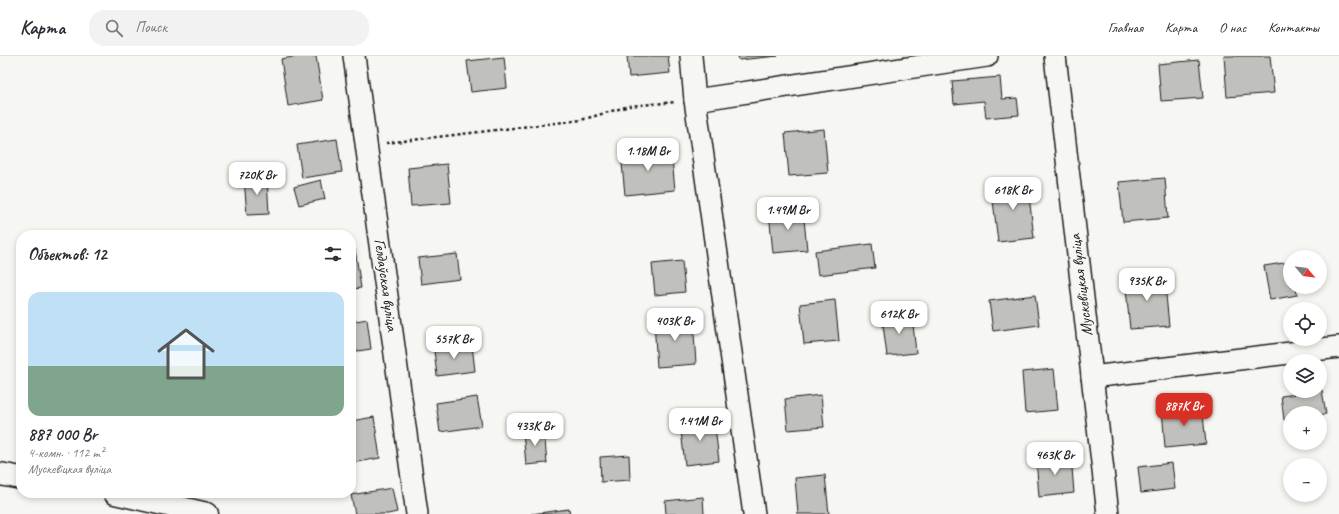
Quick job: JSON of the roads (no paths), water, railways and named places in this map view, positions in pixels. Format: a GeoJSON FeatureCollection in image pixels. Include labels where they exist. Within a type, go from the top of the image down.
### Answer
{"type":"FeatureCollection","features":[{"type":"Feature","properties":{"kind":"street","name":"Гелдаўская вуліца"},"geometry":{"type":"LineString","coordinates":[[354,56],[417,514]]}},
{"type":"Feature","properties":{"kind":"street"},"geometry":{"type":"LineString","coordinates":[[691,56],[695,100],[754,514]]}},
{"type":"Feature","properties":{"kind":"street"},"geometry":{"type":"LineString","coordinates":[[695,100],[987,56]]}},
{"type":"Feature","properties":{"kind":"street","name":"Мускевіцкая вуліца"},"geometry":{"type":"LineString","coordinates":[[1055,56],[1108,514]]}},
{"type":"Feature","properties":{"kind":"street"},"geometry":{"type":"LineString","coordinates":[[1092,377],[1339,347]]}},
{"type":"Feature","properties":{"kind":"street"},"geometry":{"type":"LineString","coordinates":[[0,474],[16,477]]}},
{"type":"Feature","properties":{"kind":"street"},"geometry":{"type":"LineString","coordinates":[[138,498],[207,514]]}}]}
